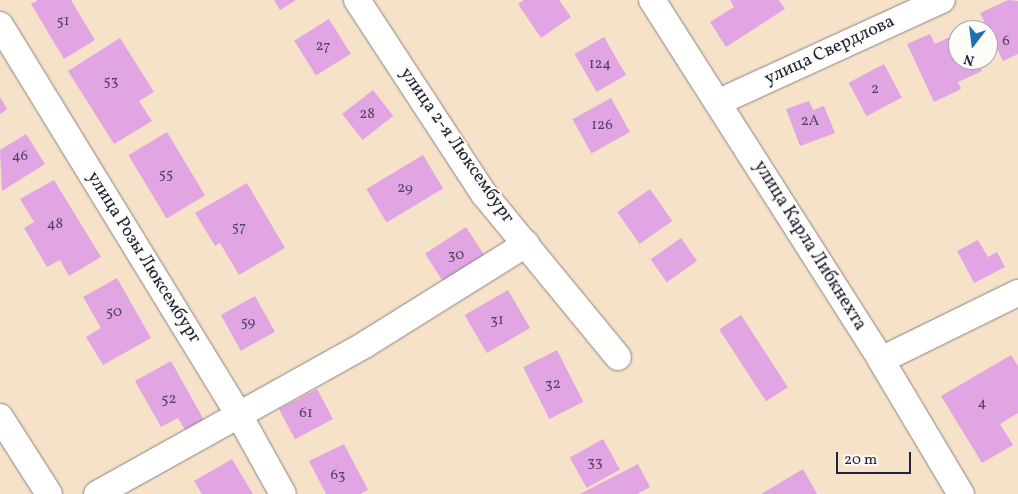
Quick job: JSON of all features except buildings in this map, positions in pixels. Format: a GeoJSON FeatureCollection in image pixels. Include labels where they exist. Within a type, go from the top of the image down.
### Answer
{"type":"FeatureCollection","features":[{"type":"Feature","properties":{"kind":"street","name":"улица 2-я Люксембург"},"geometry":{"type":"LineString","coordinates":[[357,0],[484,194],[618,356]]}},
{"type":"Feature","properties":{"kind":"street","name":"улица Карла Либкнехта"},"geometry":{"type":"LineString","coordinates":[[652,0],[719,102],[881,360],[961,494]]}},
{"type":"Feature","properties":{"kind":"street","name":"улица Свердлова"},"geometry":{"type":"LineString","coordinates":[[719,102],[942,0]]}},
{"type":"Feature","properties":{"kind":"street","name":"улица Розы Люксембург"},"geometry":{"type":"LineString","coordinates":[[0,25],[239,415],[284,494]]}},
{"type":"Feature","properties":{"kind":"street"},"geometry":{"type":"LineString","coordinates":[[97,494],[366,344],[526,244]]}},
{"type":"Feature","properties":{"kind":"street"},"geometry":{"type":"LineString","coordinates":[[881,360],[1018,293]]}},
{"type":"Feature","properties":{"kind":"street"},"geometry":{"type":"LineString","coordinates":[[0,417],[49,494]]}}]}
